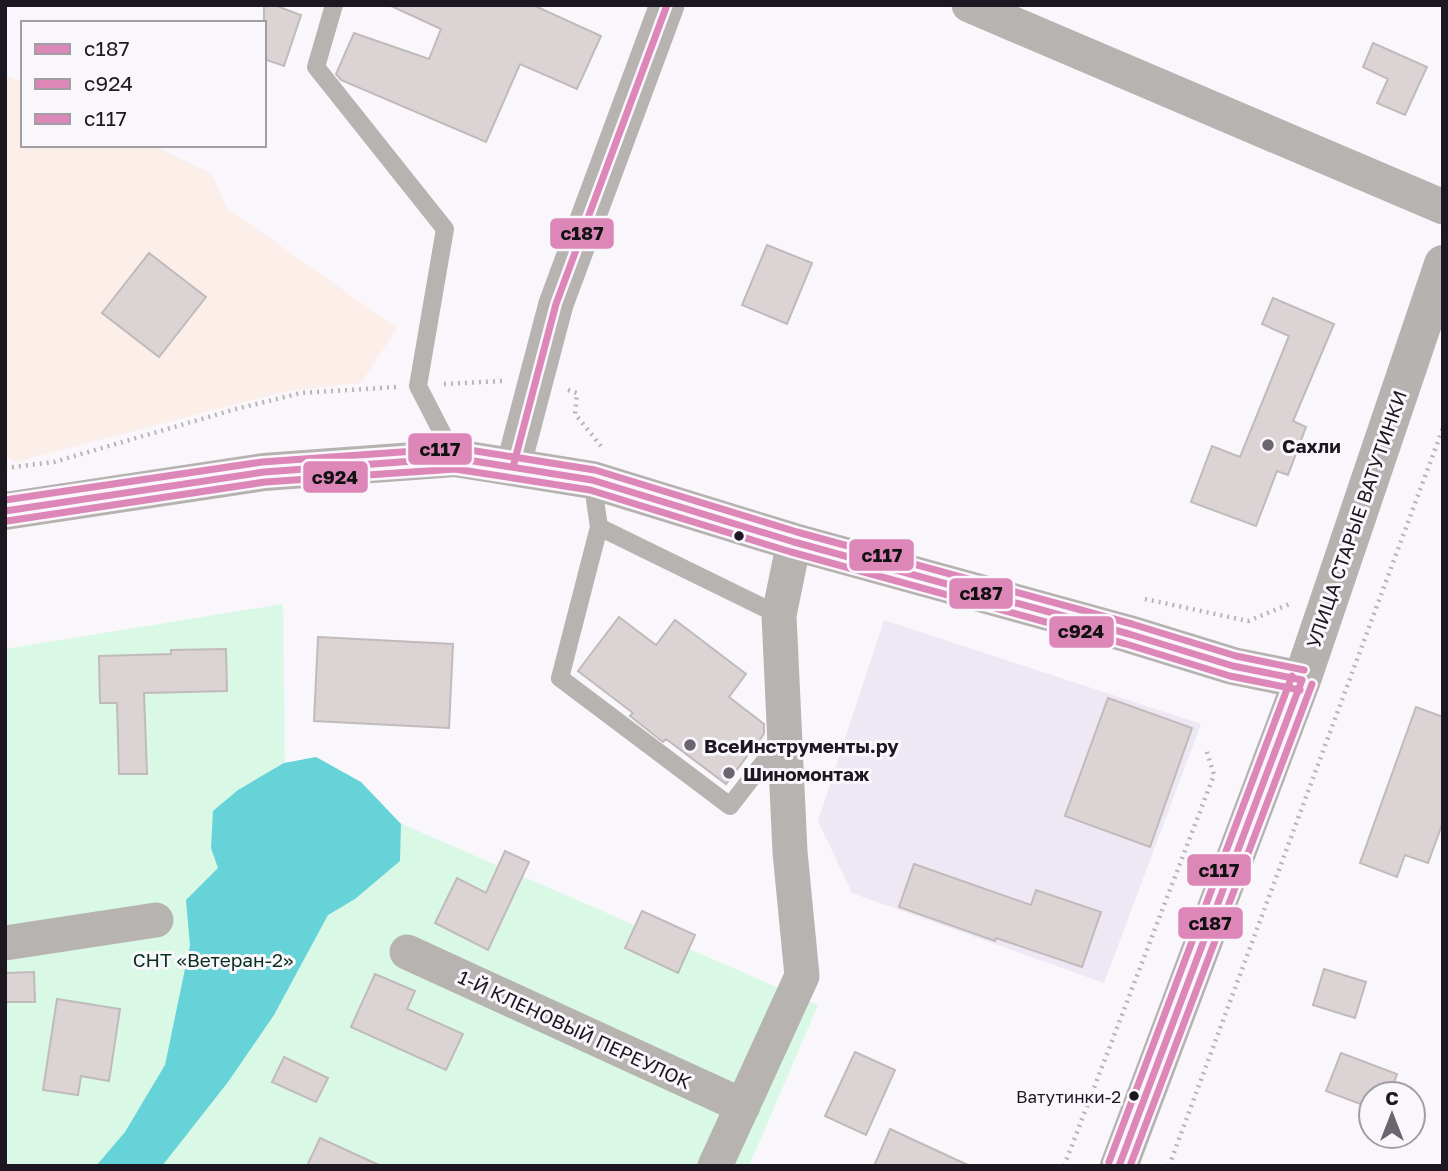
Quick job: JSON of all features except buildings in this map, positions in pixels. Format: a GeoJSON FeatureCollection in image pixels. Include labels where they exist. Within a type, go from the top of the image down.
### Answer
{"type":"FeatureCollection","features":[{"type":"Feature","properties":{"kind":"main road","name":"УЛИЦА СТАРЫЕ ВАТУТИНКИ"},"geometry":{"type":"LineString","coordinates":[[1119,1166],[1301,680],[1443,264]]}},
{"type":"Feature","properties":{"kind":"main road"},"geometry":{"type":"LineString","coordinates":[[5,511],[264,472],[455,458],[513,467],[598,465],[794,542],[1129,634],[1233,666],[1301,680]]}},
{"type":"Feature","properties":{"kind":"street"},"geometry":{"type":"LineString","coordinates":[[513,467],[556,304],[667,5]]}},
{"type":"Feature","properties":{"kind":"street"},"geometry":{"type":"LineString","coordinates":[[970,5],[1005,12],[1443,207]]}},
{"type":"Feature","properties":{"kind":"street"},"geometry":{"type":"LineString","coordinates":[[715,1166],[802,976],[785,762],[779,615],[794,542]]}},
{"type":"Feature","properties":{"kind":"street"},"geometry":{"type":"LineString","coordinates":[[5,943],[156,920]]}},
{"type":"Feature","properties":{"kind":"street","name":"1-Й КЛЕНОВЫЙ ПЕРЕУЛОК"},"geometry":{"type":"LineString","coordinates":[[407,952],[743,1106]]}},
{"type":"Feature","properties":{"kind":"lane"},"geometry":{"type":"LineString","coordinates":[[334,5],[316,67],[445,229],[418,386],[455,458]]}},
{"type":"Feature","properties":{"kind":"lane"},"geometry":{"type":"LineString","coordinates":[[598,465],[599,527],[560,678],[730,806],[764,762],[785,762]]}},
{"type":"Feature","properties":{"kind":"lane"},"geometry":{"type":"LineString","coordinates":[[599,527],[779,615]]}},
{"type":"Feature","properties":{"kind":"path"},"geometry":{"type":"LineString","coordinates":[[5,468],[54,462],[301,393],[536,379],[577,393],[575,414],[598,465]]}},
{"type":"Feature","properties":{"kind":"path"},"geometry":{"type":"LineString","coordinates":[[1169,1166],[1443,428]]}},
{"type":"Feature","properties":{"kind":"path"},"geometry":{"type":"LineString","coordinates":[[1141,599],[1248,621]]}},
{"type":"Feature","properties":{"kind":"path"},"geometry":{"type":"LineString","coordinates":[[1064,1166],[1214,775],[1206,749]]}},
{"type":"Feature","properties":{"kind":"shaded area"},"geometry":{"type":"Polygon","coordinates":[[[5,74],[21,82],[21,147],[157,147],[212,174],[227,208],[397,328],[361,383],[283,392],[16,462],[5,456],[5,74]]]}},
{"type":"Feature","properties":{"kind":"shaded area"},"geometry":{"type":"Polygon","coordinates":[[[884,620],[1201,724],[1104,983],[852,893],[818,821],[884,620]]]}},
{"type":"Feature","properties":{"kind":"green space","name":"СНТ «Ветеран-2»"},"geometry":{"type":"Polygon","coordinates":[[[283,604],[285,763],[402,824],[818,1005],[749,1166],[5,1166],[5,649],[283,604]]]}},
{"type":"Feature","properties":{"kind":"water"},"geometry":{"type":"Polygon","coordinates":[[[316,757],[361,782],[401,824],[400,861],[355,899],[328,915],[274,1015],[228,1082],[162,1166],[96,1166],[125,1132],[165,1065],[190,945],[186,900],[218,868],[211,848],[213,811],[238,790],[284,763],[316,757]]]}},
{"type":"Feature","properties":{"kind":"transit line","name":"с187"},"geometry":{"type":"LineString","coordinates":[[513,467],[556,304],[667,5]]}},
{"type":"Feature","properties":{"kind":"transit line","name":"с117"},"geometry":{"type":"LineString","coordinates":[[5,500],[262,462],[457,448],[595,470],[797,532],[1132,624],[1236,656],[1304,670]]}},
{"type":"Feature","properties":{"kind":"transit line","name":"с187"},"geometry":{"type":"LineString","coordinates":[[5,511],[264,472],[455,458],[592,480],[794,542],[1129,634],[1233,666],[1302,680]]}},
{"type":"Feature","properties":{"kind":"transit line","name":"с924"},"geometry":{"type":"LineString","coordinates":[[7,521],[265,482],[455,469],[590,490],[791,552],[1126,644],[1230,676],[1300,690]]}},
{"type":"Feature","properties":{"kind":"transit line","name":"с117"},"geometry":{"type":"LineString","coordinates":[[1109,1162],[1292,676]]}},
{"type":"Feature","properties":{"kind":"transit line","name":"с187"},"geometry":{"type":"LineString","coordinates":[[1119,1166],[1302,680]]}},
{"type":"Feature","properties":{"kind":"transit line","name":"с924"},"geometry":{"type":"LineString","coordinates":[[1130,1166],[1312,684]]}},
{"type":"Feature","properties":{"kind":"place","name":"Сахли"},"geometry":{"type":"Point","coordinates":[1268,445]}},
{"type":"Feature","properties":{"kind":"place","name":"ВсеИнструменты.ру"},"geometry":{"type":"Point","coordinates":[690,745]}},
{"type":"Feature","properties":{"kind":"place","name":"Шиномонтаж"},"geometry":{"type":"Point","coordinates":[729,773]}},
{"type":"Feature","properties":{"kind":"place","name":"Ватутинки-2"},"geometry":{"type":"Point","coordinates":[1134,1096]}}]}
